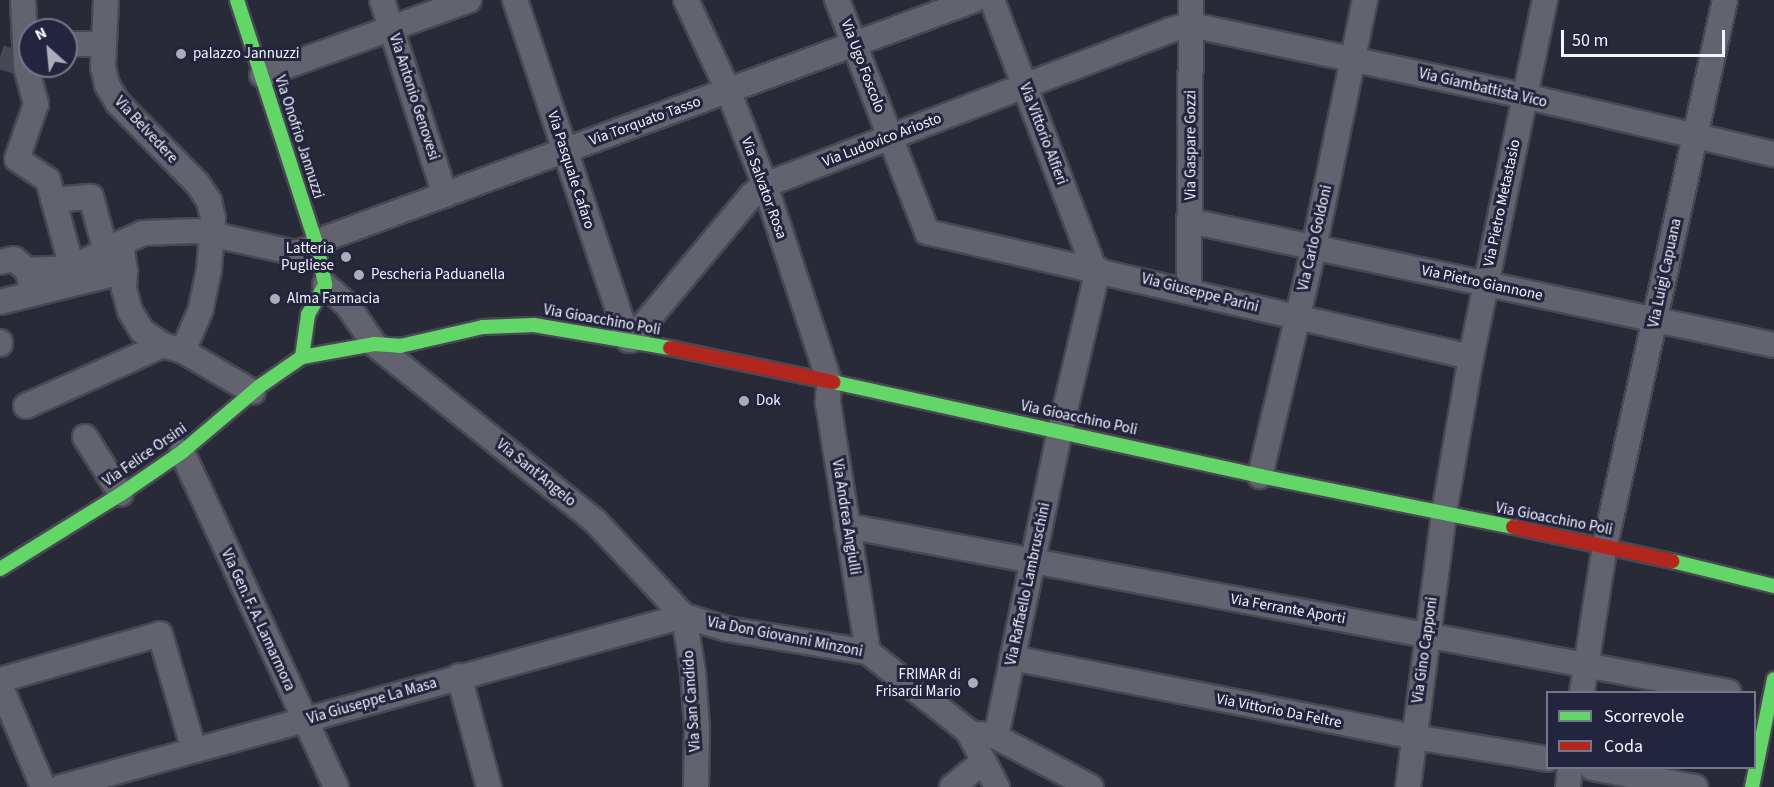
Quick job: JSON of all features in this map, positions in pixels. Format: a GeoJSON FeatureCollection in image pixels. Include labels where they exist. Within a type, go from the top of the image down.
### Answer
{"type":"FeatureCollection","features":[{"type":"Feature","properties":{"kind":"street"},"geometry":{"type":"LineString","coordinates":[[23,0],[24,18]]}},
{"type":"Feature","properties":{"kind":"street","name":"Via Belvedere"},"geometry":{"type":"LineString","coordinates":[[106,0],[103,67],[107,85],[118,103],[196,183],[209,201],[213,218],[213,236],[201,309],[173,348]]}},
{"type":"Feature","properties":{"kind":"street","name":"Via Onofrio Jannuzzi"},"geometry":{"type":"LineString","coordinates":[[237,0],[317,244],[325,285]]}},
{"type":"Feature","properties":{"kind":"street","name":"Via Antonio Genovesi"},"geometry":{"type":"LineString","coordinates":[[382,0],[446,195]]}},
{"type":"Feature","properties":{"kind":"street"},"geometry":{"type":"LineString","coordinates":[[262,75],[469,0]]}},
{"type":"Feature","properties":{"kind":"street","name":"Via Pasquale Cafaro"},"geometry":{"type":"LineString","coordinates":[[515,0],[630,340]]}},
{"type":"Feature","properties":{"kind":"street","name":"Via Salvator Rosa"},"geometry":{"type":"LineString","coordinates":[[686,0],[728,90],[765,185],[829,381]]}},
{"type":"Feature","properties":{"kind":"street","name":"Via Ugo Foscolo"},"geometry":{"type":"LineString","coordinates":[[837,0],[927,232]]}},
{"type":"Feature","properties":{"kind":"street","name":"Via Torquato Tasso"},"geometry":{"type":"LineString","coordinates":[[72,268],[143,233],[196,231],[296,253],[564,150],[974,0]]}},
{"type":"Feature","properties":{"kind":"street","name":"Via Vittorio Alfieri"},"geometry":{"type":"LineString","coordinates":[[992,0],[1096,269]]}},
{"type":"Feature","properties":{"kind":"street","name":"Via Gaspare Gozzi"},"geometry":{"type":"LineString","coordinates":[[1189,290],[1191,0]]}},
{"type":"Feature","properties":{"kind":"street","name":"Via Carlo Goldoni"},"geometry":{"type":"LineString","coordinates":[[1260,476],[1314,248],[1365,0]]}},
{"type":"Feature","properties":{"kind":"street","name":"Via Pietro Metastasio"},"geometry":{"type":"LineString","coordinates":[[1444,513],[1485,283],[1545,0]]}},
{"type":"Feature","properties":{"kind":"street","name":"Via Luigi Capuana"},"geometry":{"type":"LineString","coordinates":[[1582,691],[1605,545],[1725,0]]}},
{"type":"Feature","properties":{"kind":"street","name":"Via Ludovico Ariosto"},"geometry":{"type":"LineString","coordinates":[[630,340],[752,195],[765,185],[1170,30],[1191,25]]}},
{"type":"Feature","properties":{"kind":"street","name":"Via Giambattista Vico"},"geometry":{"type":"LineString","coordinates":[[1191,25],[1524,96],[1693,138],[1774,154]]}},
{"type":"Feature","properties":{"kind":"street"},"geometry":{"type":"LineString","coordinates":[[78,44],[104,44]]}},
{"type":"Feature","properties":{"kind":"street"},"geometry":{"type":"LineString","coordinates":[[0,302],[30,281],[72,268],[48,180],[8,160],[36,104],[30,78]]}},
{"type":"Feature","properties":{"kind":"street"},"geometry":{"type":"LineString","coordinates":[[53,200],[91,197],[125,271],[124,289],[130,311],[142,331],[253,392]]}},
{"type":"Feature","properties":{"kind":"street","name":"Via Pietro Giannone"},"geometry":{"type":"LineString","coordinates":[[1190,221],[1774,345]]}},
{"type":"Feature","properties":{"kind":"street","name":"Via Giuseppe Parini"},"geometry":{"type":"LineString","coordinates":[[927,232],[1189,290],[1471,357]]}},
{"type":"Feature","properties":{"kind":"street"},"geometry":{"type":"LineString","coordinates":[[0,262],[14,259],[30,281]]}},
{"type":"Feature","properties":{"kind":"street","name":"Via Raffaello Lambruschini"},"geometry":{"type":"LineString","coordinates":[[996,737],[1059,430],[1096,269]]}},
{"type":"Feature","properties":{"kind":"street"},"geometry":{"type":"LineString","coordinates":[[30,281],[125,271]]}},
{"type":"Feature","properties":{"kind":"street"},"geometry":{"type":"LineString","coordinates":[[302,357],[308,315],[325,285],[348,306],[374,344]]}},
{"type":"Feature","properties":{"kind":"street","name":"Via Gioacchino Poli"},"geometry":{"type":"LineString","coordinates":[[302,357],[374,344],[400,346],[483,327],[534,325],[630,340],[829,381],[1260,476],[1605,545],[1774,586]]}},
{"type":"Feature","properties":{"kind":"street","name":"Via Sant'Angelo"},"geometry":{"type":"LineString","coordinates":[[374,344],[401,363],[595,521],[684,616]]}},
{"type":"Feature","properties":{"kind":"street"},"geometry":{"type":"LineString","coordinates":[[26,406],[173,348]]}},
{"type":"Feature","properties":{"kind":"street","name":"Via Felice Orsini"},"geometry":{"type":"LineString","coordinates":[[0,569],[121,494],[182,452],[253,392],[302,357]]}},
{"type":"Feature","properties":{"kind":"street","name":"Via Andrea Angiulli"},"geometry":{"type":"LineString","coordinates":[[829,381],[828,404],[868,652]]}},
{"type":"Feature","properties":{"kind":"street"},"geometry":{"type":"LineString","coordinates":[[86,437],[121,494]]}},
{"type":"Feature","properties":{"kind":"street","name":"Via Gen. F. A. Lamarmora"},"geometry":{"type":"LineString","coordinates":[[182,452],[336,787]]}},
{"type":"Feature","properties":{"kind":"street","name":"Via Gino Capponi"},"geometry":{"type":"LineString","coordinates":[[1408,787],[1426,635],[1444,513]]}},
{"type":"Feature","properties":{"kind":"street","name":"Via Ferrante Aporti"},"geometry":{"type":"LineString","coordinates":[[847,526],[1718,691]]}},
{"type":"Feature","properties":{"kind":"street","name":"Via Don Giovanni Minzoni"},"geometry":{"type":"LineString","coordinates":[[684,616],[727,629],[868,652],[968,731]]}},
{"type":"Feature","properties":{"kind":"street","name":"Via Giuseppe La Masa"},"geometry":{"type":"LineString","coordinates":[[61,787],[684,616]]}},
{"type":"Feature","properties":{"kind":"street","name":"Via San Candido"},"geometry":{"type":"LineString","coordinates":[[684,616],[693,672],[696,717],[696,787]]}},
{"type":"Feature","properties":{"kind":"street"},"geometry":{"type":"LineString","coordinates":[[0,680],[160,634],[194,750]]}},
{"type":"Feature","properties":{"kind":"street","name":"Via Vittorio Da Feltre"},"geometry":{"type":"LineString","coordinates":[[1012,658],[1414,737],[1546,759]]}},
{"type":"Feature","properties":{"kind":"street"},"geometry":{"type":"LineString","coordinates":[[459,676],[489,787]]}},
{"type":"Feature","properties":{"kind":"street"},"geometry":{"type":"LineString","coordinates":[[0,685],[43,787]]}},
{"type":"Feature","properties":{"kind":"street"},"geometry":{"type":"LineString","coordinates":[[1752,787],[1767,747],[1766,692]]}},
{"type":"Feature","properties":{"kind":"street"},"geometry":{"type":"LineString","coordinates":[[968,731],[996,737],[1086,786]]}},
{"type":"Feature","properties":{"kind":"street"},"geometry":{"type":"LineString","coordinates":[[968,731],[997,787]]}},
{"type":"Feature","properties":{"kind":"street"},"geometry":{"type":"LineString","coordinates":[[952,787],[983,762]]}},
{"type":"Feature","properties":{"kind":"street"},"geometry":{"type":"LineString","coordinates":[[1568,787],[1570,769]]}},
{"type":"Feature","properties":{"kind":"street"},"geometry":{"type":"LineString","coordinates":[[1597,769],[1695,787]]}},
{"type":"Feature","properties":{"kind":"tunnel"},"geometry":{"type":"LineString","coordinates":[[0,57],[18,62]]}},
{"type":"Feature","properties":{"kind":"traffic: fast"},"geometry":{"type":"LineString","coordinates":[[237,0],[317,246],[325,285],[308,315],[302,357]]}},
{"type":"Feature","properties":{"kind":"traffic: fast"},"geometry":{"type":"LineString","coordinates":[[0,569],[121,494],[182,452],[260,386],[302,357],[374,344],[400,346],[483,327],[534,325],[670,348]]}},
{"type":"Feature","properties":{"kind":"traffic: fast"},"geometry":{"type":"LineString","coordinates":[[833,382],[1260,476],[1513,527]]}},
{"type":"Feature","properties":{"kind":"traffic: fast"},"geometry":{"type":"LineString","coordinates":[[1672,561],[1774,586]]}},
{"type":"Feature","properties":{"kind":"traffic: fast"},"geometry":{"type":"LineString","coordinates":[[1756,767],[1774,679]]}},
{"type":"Feature","properties":{"kind":"traffic: fast"},"geometry":{"type":"LineString","coordinates":[[1752,787],[1756,769]]}},
{"type":"Feature","properties":{"kind":"traffic: jam"},"geometry":{"type":"LineString","coordinates":[[670,348],[833,382]]}},
{"type":"Feature","properties":{"kind":"traffic: jam"},"geometry":{"type":"LineString","coordinates":[[1513,527],[1672,561]]}},
{"type":"Feature","properties":{"kind":"place","name":"palazzo Jannuzzi"},"geometry":{"type":"Point","coordinates":[181,54]}},
{"type":"Feature","properties":{"kind":"place","name":"Latteria Pugliese"},"geometry":{"type":"Point","coordinates":[346,257]}},
{"type":"Feature","properties":{"kind":"place","name":"Pescheria Paduanella"},"geometry":{"type":"Point","coordinates":[359,275]}},
{"type":"Feature","properties":{"kind":"place","name":"Alma Farmacia"},"geometry":{"type":"Point","coordinates":[275,299]}},
{"type":"Feature","properties":{"kind":"place","name":"Dok"},"geometry":{"type":"Point","coordinates":[744,401]}},
{"type":"Feature","properties":{"kind":"place","name":"FRIMAR di Frisardi Mario"},"geometry":{"type":"Point","coordinates":[973,683]}}]}
